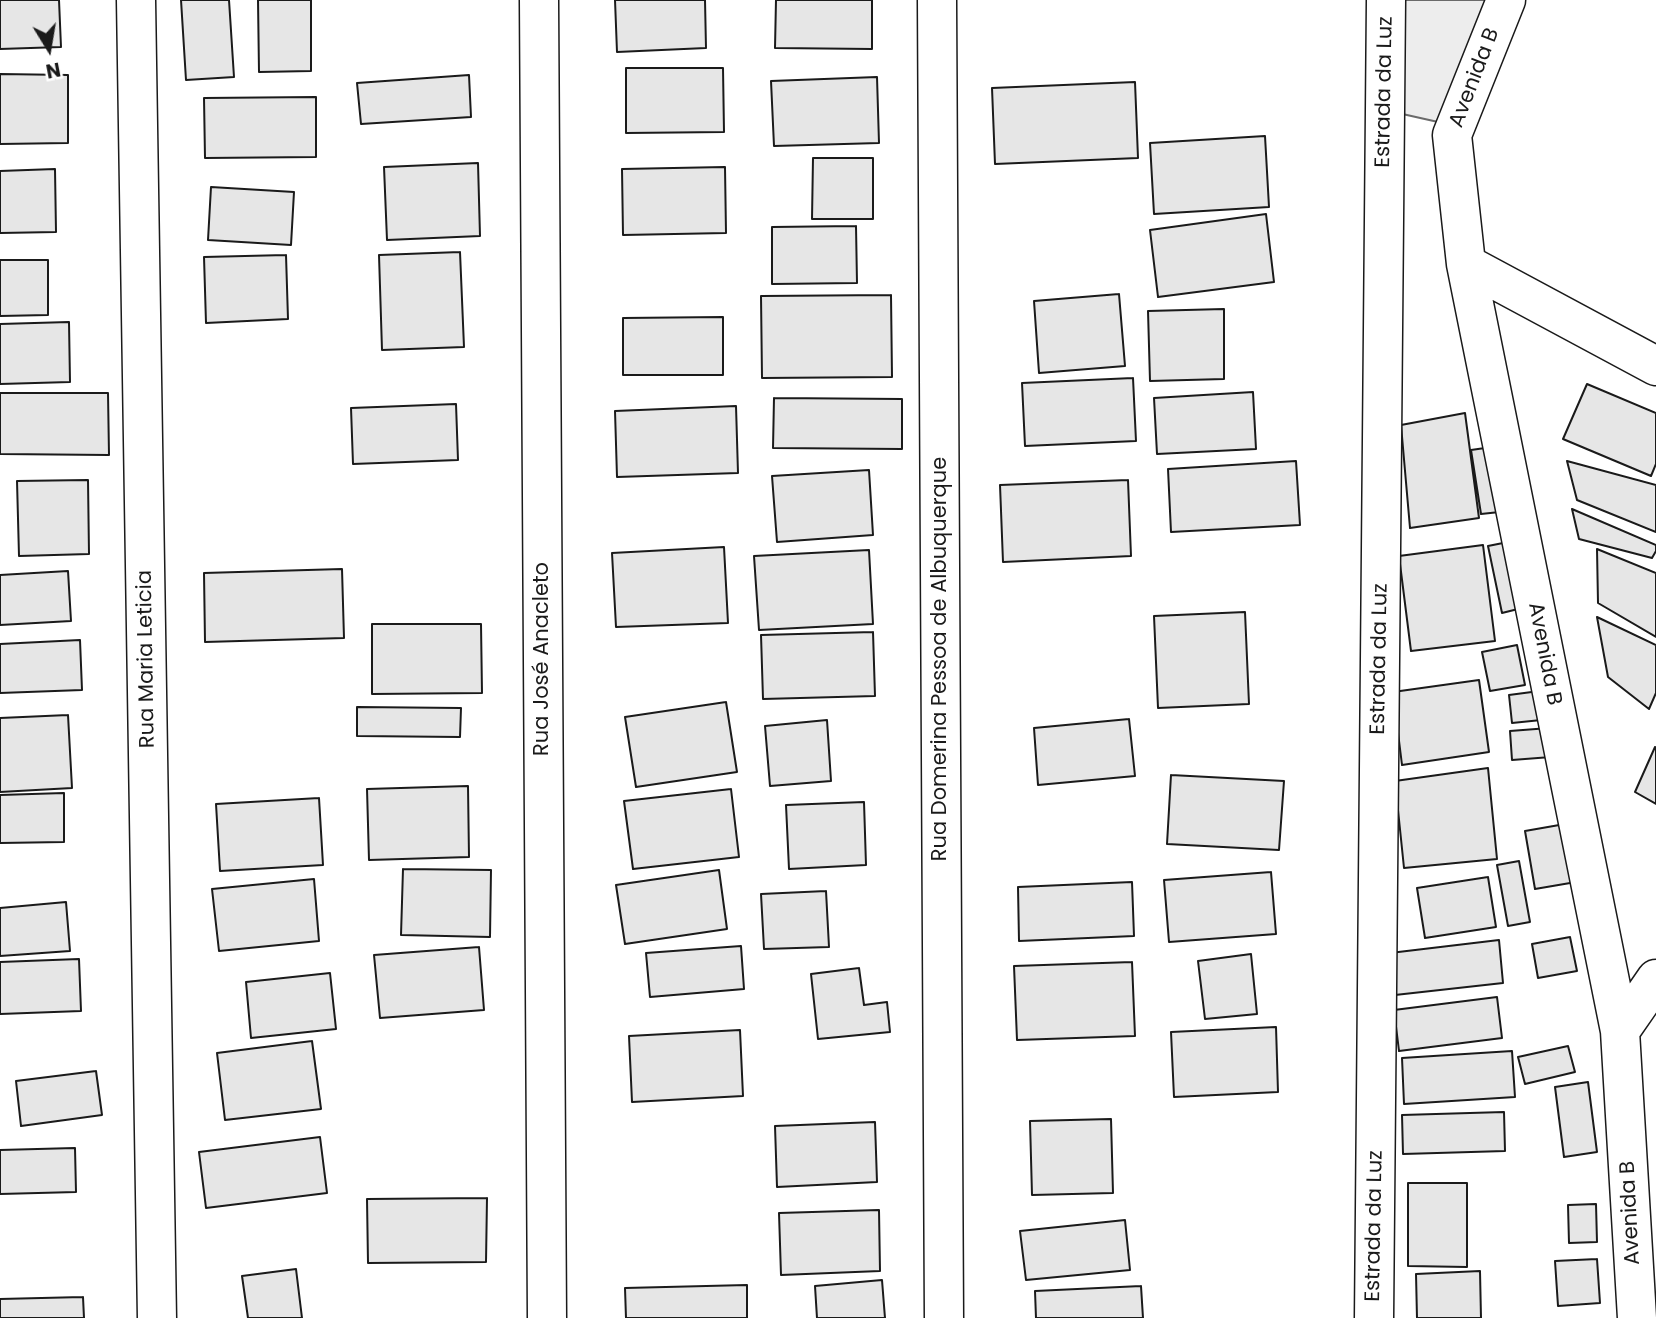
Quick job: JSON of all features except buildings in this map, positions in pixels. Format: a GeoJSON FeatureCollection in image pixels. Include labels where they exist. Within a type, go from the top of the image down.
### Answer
{"type":"FeatureCollection","features":[{"type":"Feature","properties":{"kind":"street","name":"Rua Maria Leticia"},"geometry":{"type":"LineString","coordinates":[[136,0],[157,1318]]}},
{"type":"Feature","properties":{"kind":"street","name":"Rua José Anacleto"},"geometry":{"type":"LineString","coordinates":[[539,0],[547,1318]]}},
{"type":"Feature","properties":{"kind":"street","name":"Rua Domerina Pessoa de Albuquerque"},"geometry":{"type":"LineString","coordinates":[[937,0],[944,1318]]}},
{"type":"Feature","properties":{"kind":"street","name":"Estrada da Luz"},"geometry":{"type":"LineString","coordinates":[[1374,1318],[1386,0]]}},
{"type":"Feature","properties":{"kind":"street","name":"Avenida B"},"geometry":{"type":"LineString","coordinates":[[1506,0],[1452,135],[1466,264],[1620,1031],[1637,1318]]}},
{"type":"Feature","properties":{"kind":"street"},"geometry":{"type":"LineString","coordinates":[[1466,264],[1656,366]]}},
{"type":"Feature","properties":{"kind":"street"},"geometry":{"type":"LineString","coordinates":[[1620,1031],[1656,979]]}},
{"type":"Feature","properties":{"kind":"shaded area"},"geometry":{"type":"Polygon","coordinates":[[[1399,0],[1496,0],[1447,124],[1398,113],[1399,0]]]}}]}
